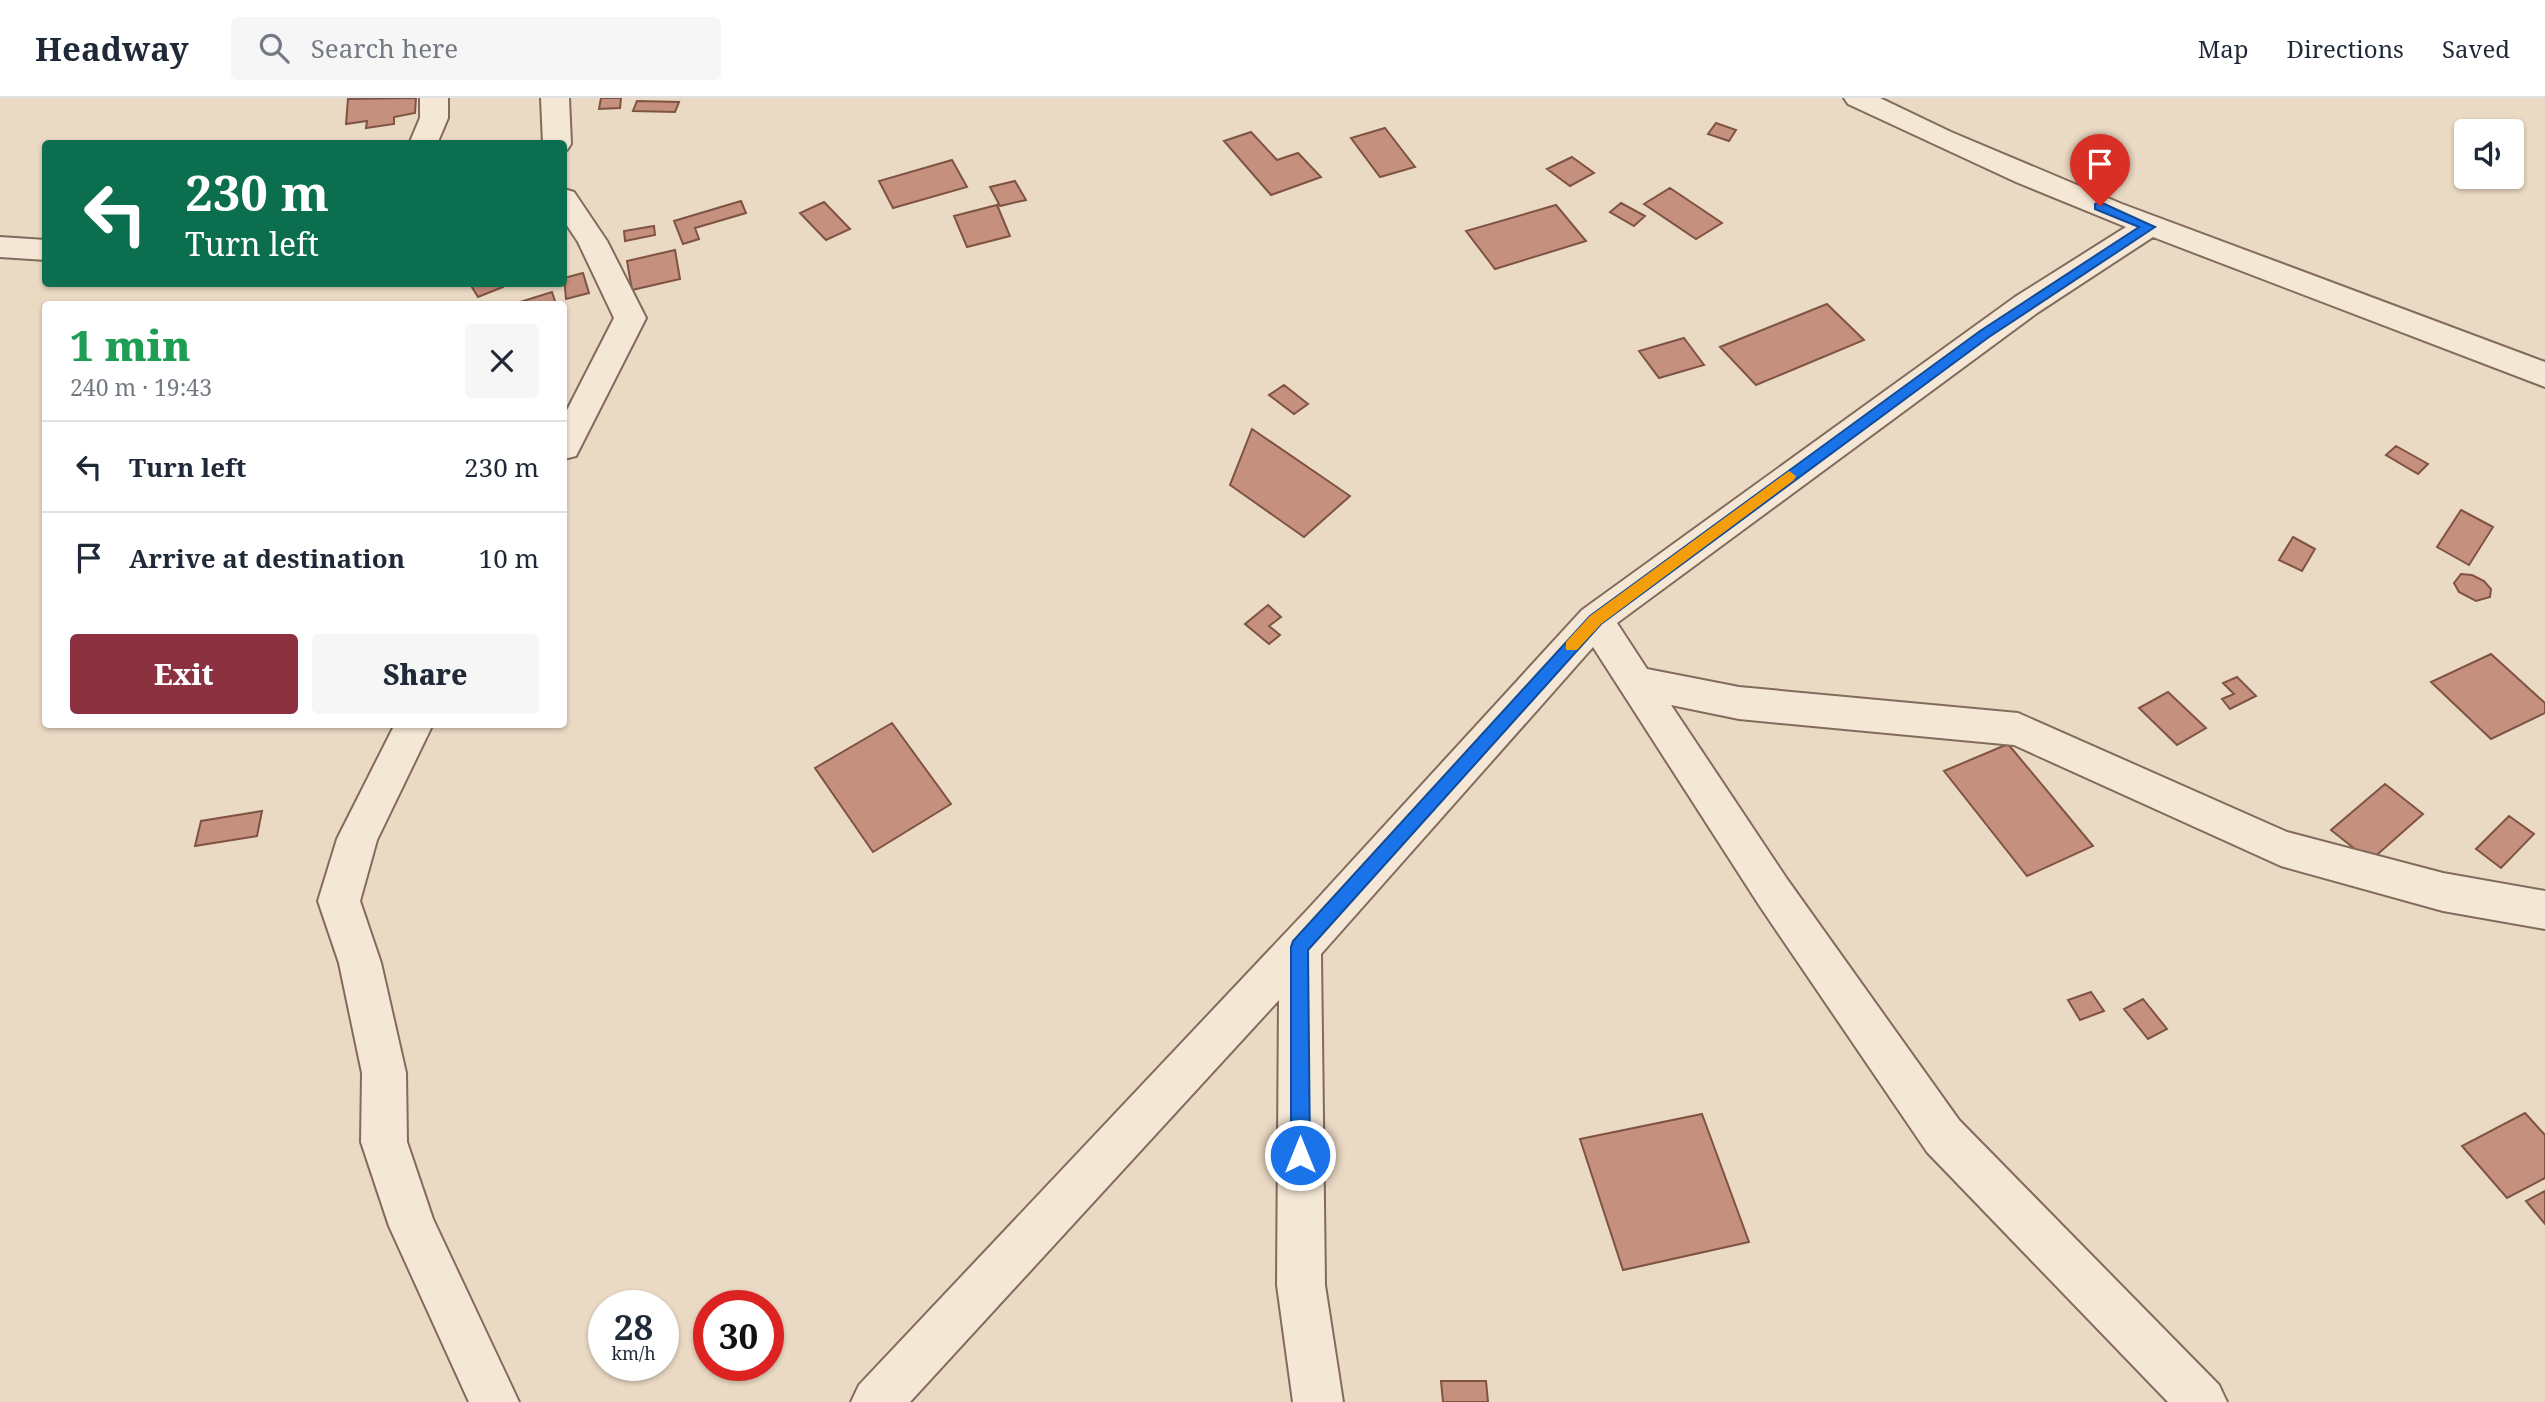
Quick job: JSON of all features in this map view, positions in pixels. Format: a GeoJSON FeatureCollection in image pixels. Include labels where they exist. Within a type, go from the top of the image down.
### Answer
{"type":"FeatureCollection","features":[{"type":"Feature","properties":{"kind":"street"},"geometry":{"type":"LineString","coordinates":[[425,140],[434,118],[434,98]]}},
{"type":"Feature","properties":{"kind":"street"},"geometry":{"type":"LineString","coordinates":[[555,98],[557,140]]}},
{"type":"Feature","properties":{"kind":"street"},"geometry":{"type":"LineString","coordinates":[[1858,98],[1929,135],[2148,227],[2429,327],[2545,375]]}},
{"type":"Feature","properties":{"kind":"street"},"geometry":{"type":"LineString","coordinates":[[567,204],[592,241],[630,318],[567,441]]}},
{"type":"Feature","properties":{"kind":"street"},"geometry":{"type":"LineString","coordinates":[[876,1402],[1300,947],[1595,620],[2015,313],[2148,227]]}},
{"type":"Feature","properties":{"kind":"street"},"geometry":{"type":"LineString","coordinates":[[0,247],[42,250]]}},
{"type":"Feature","properties":{"kind":"street"},"geometry":{"type":"LineString","coordinates":[[1595,620],[1773,892],[1943,1136],[2202,1402]]}},
{"type":"Feature","properties":{"kind":"street"},"geometry":{"type":"LineString","coordinates":[[1636,682],[1739,703],[2018,729],[2281,848],[2443,892],[2545,910]]}},
{"type":"Feature","properties":{"kind":"street"},"geometry":{"type":"LineString","coordinates":[[412,728],[357,839],[339,901],[360,963],[384,1073],[384,1142],[412,1226],[494,1402]]}},
{"type":"Feature","properties":{"kind":"street"},"geometry":{"type":"LineString","coordinates":[[1300,947],[1301,1285],[1318,1402]]}},
{"type":"Feature","properties":{"kind":"building"},"geometry":{"type":"Polygon","coordinates":[[[416,98],[415,113],[394,117],[394,124],[366,128],[367,121],[346,124],[348,99],[416,98]]]}},
{"type":"Feature","properties":{"kind":"building"},"geometry":{"type":"Polygon","coordinates":[[[601,98],[621,98],[620,108],[599,109],[601,98]]]}},
{"type":"Feature","properties":{"kind":"building"},"geometry":{"type":"Polygon","coordinates":[[[637,101],[679,102],[675,112],[633,111],[637,101]]]}},
{"type":"Feature","properties":{"kind":"building"},"geometry":{"type":"Polygon","coordinates":[[[1716,123],[1736,130],[1729,141],[1708,134],[1716,123]]]}},
{"type":"Feature","properties":{"kind":"building"},"geometry":{"type":"Polygon","coordinates":[[[1385,128],[1415,167],[1380,177],[1351,138],[1385,128]]]}},
{"type":"Feature","properties":{"kind":"building"},"geometry":{"type":"Polygon","coordinates":[[[1251,132],[1277,160],[1298,153],[1321,177],[1271,195],[1224,141],[1251,132]]]}},
{"type":"Feature","properties":{"kind":"building"},"geometry":{"type":"Polygon","coordinates":[[[1572,157],[1594,173],[1570,186],[1547,169],[1572,157]]]}},
{"type":"Feature","properties":{"kind":"building"},"geometry":{"type":"Polygon","coordinates":[[[952,160],[967,187],[893,208],[879,181],[952,160]]]}},
{"type":"Feature","properties":{"kind":"building"},"geometry":{"type":"Polygon","coordinates":[[[1015,181],[1026,200],[1000,206],[990,187],[1015,181]]]}},
{"type":"Feature","properties":{"kind":"building"},"geometry":{"type":"Polygon","coordinates":[[[1670,188],[1722,223],[1696,239],[1644,204],[1670,188]]]}},
{"type":"Feature","properties":{"kind":"building"},"geometry":{"type":"Polygon","coordinates":[[[741,201],[746,213],[695,228],[699,239],[683,244],[674,221],[741,201]]]}},
{"type":"Feature","properties":{"kind":"building"},"geometry":{"type":"Polygon","coordinates":[[[824,202],[850,229],[826,240],[800,213],[824,202]]]}},
{"type":"Feature","properties":{"kind":"building"},"geometry":{"type":"Polygon","coordinates":[[[1621,203],[1645,216],[1634,226],[1610,212],[1621,203]]]}},
{"type":"Feature","properties":{"kind":"building"},"geometry":{"type":"Polygon","coordinates":[[[997,205],[1010,236],[967,247],[954,216],[997,205]]]}},
{"type":"Feature","properties":{"kind":"building"},"geometry":{"type":"Polygon","coordinates":[[[1556,205],[1586,241],[1495,269],[1466,231],[1556,205]]]}},
{"type":"Feature","properties":{"kind":"building"},"geometry":{"type":"Polygon","coordinates":[[[654,226],[655,235],[625,241],[624,231],[654,226]]]}},
{"type":"Feature","properties":{"kind":"building"},"geometry":{"type":"Polygon","coordinates":[[[675,250],[680,279],[632,290],[627,261],[675,250]]]}},
{"type":"Feature","properties":{"kind":"building"},"geometry":{"type":"Polygon","coordinates":[[[583,273],[589,293],[566,299],[567,277],[583,273]]]}},
{"type":"Feature","properties":{"kind":"building"},"geometry":{"type":"Polygon","coordinates":[[[472,287],[503,287],[478,297],[472,287]]]}},
{"type":"Feature","properties":{"kind":"building"},"geometry":{"type":"Polygon","coordinates":[[[552,292],[555,301],[523,301],[552,292]]]}},
{"type":"Feature","properties":{"kind":"building"},"geometry":{"type":"Polygon","coordinates":[[[1827,304],[1864,340],[1756,385],[1720,347],[1827,304]]]}},
{"type":"Feature","properties":{"kind":"building"},"geometry":{"type":"Polygon","coordinates":[[[1684,338],[1704,365],[1659,378],[1639,351],[1684,338]]]}},
{"type":"Feature","properties":{"kind":"building"},"geometry":{"type":"Polygon","coordinates":[[[1284,385],[1308,404],[1294,414],[1269,395],[1284,385]]]}},
{"type":"Feature","properties":{"kind":"building"},"geometry":{"type":"Polygon","coordinates":[[[1252,429],[1350,496],[1304,537],[1230,485],[1252,429]]]}},
{"type":"Feature","properties":{"kind":"building"},"geometry":{"type":"Polygon","coordinates":[[[2396,446],[2428,464],[2418,474],[2386,455],[2396,446]]]}},
{"type":"Feature","properties":{"kind":"building"},"geometry":{"type":"Polygon","coordinates":[[[2461,510],[2493,527],[2469,565],[2437,547],[2461,510]]]}},
{"type":"Feature","properties":{"kind":"building"},"geometry":{"type":"Polygon","coordinates":[[[2293,537],[2315,549],[2302,571],[2279,560],[2293,537]]]}},
{"type":"Feature","properties":{"kind":"building"},"geometry":{"type":"Polygon","coordinates":[[[2461,574],[2472,575],[2484,581],[2491,589],[2490,597],[2476,601],[2459,592],[2454,583],[2461,574]]]}},
{"type":"Feature","properties":{"kind":"building"},"geometry":{"type":"Polygon","coordinates":[[[1268,605],[1281,617],[1269,626],[1280,635],[1269,644],[1245,624],[1268,605]]]}},
{"type":"Feature","properties":{"kind":"building"},"geometry":{"type":"Polygon","coordinates":[[[2491,654],[2545,703],[2545,713],[2491,739],[2431,682],[2491,654]]]}},
{"type":"Feature","properties":{"kind":"building"},"geometry":{"type":"Polygon","coordinates":[[[2237,677],[2256,696],[2230,709],[2222,699],[2234,694],[2223,683],[2237,677]]]}},
{"type":"Feature","properties":{"kind":"building"},"geometry":{"type":"Polygon","coordinates":[[[2168,692],[2206,728],[2177,745],[2139,708],[2168,692]]]}},
{"type":"Feature","properties":{"kind":"building"},"geometry":{"type":"Polygon","coordinates":[[[892,723],[951,804],[873,852],[815,768],[892,723]]]}},
{"type":"Feature","properties":{"kind":"building"},"geometry":{"type":"Polygon","coordinates":[[[2008,744],[2093,846],[2027,876],[1944,771],[2008,744]]]}},
{"type":"Feature","properties":{"kind":"building"},"geometry":{"type":"Polygon","coordinates":[[[2385,784],[2423,814],[2370,861],[2331,830],[2385,784]]]}},
{"type":"Feature","properties":{"kind":"building"},"geometry":{"type":"Polygon","coordinates":[[[262,811],[257,836],[195,846],[201,821],[262,811]]]}},
{"type":"Feature","properties":{"kind":"building"},"geometry":{"type":"Polygon","coordinates":[[[2509,816],[2534,834],[2501,868],[2476,849],[2509,816]]]}},
{"type":"Feature","properties":{"kind":"building"},"geometry":{"type":"Polygon","coordinates":[[[2091,992],[2104,1011],[2080,1020],[2068,1000],[2091,992]]]}},
{"type":"Feature","properties":{"kind":"building"},"geometry":{"type":"Polygon","coordinates":[[[2143,999],[2167,1029],[2148,1039],[2124,1009],[2143,999]]]}},
{"type":"Feature","properties":{"kind":"building"},"geometry":{"type":"Polygon","coordinates":[[[2525,1113],[2545,1135],[2545,1178],[2507,1198],[2462,1146],[2525,1113]]]}},
{"type":"Feature","properties":{"kind":"building"},"geometry":{"type":"Polygon","coordinates":[[[1702,1114],[1749,1242],[1623,1270],[1580,1139],[1702,1114]]]}},
{"type":"Feature","properties":{"kind":"building"},"geometry":{"type":"Polygon","coordinates":[[[2545,1191],[2545,1224],[2526,1201],[2545,1191]]]}},
{"type":"Feature","properties":{"kind":"building"},"geometry":{"type":"Polygon","coordinates":[[[1441,1381],[1486,1381],[1488,1402],[1443,1402],[1441,1381]]]}},
{"type":"Feature","properties":{"kind":"slow traffic"},"geometry":{"type":"LineString","coordinates":[[1572,646],[1595,620],[1789,476]]}},
{"type":"Feature","properties":{"kind":"route"},"geometry":{"type":"LineString","coordinates":[[1300,1155],[1300,947],[1595,620],[1985,334],[2148,227],[2100,206]]}}]}
